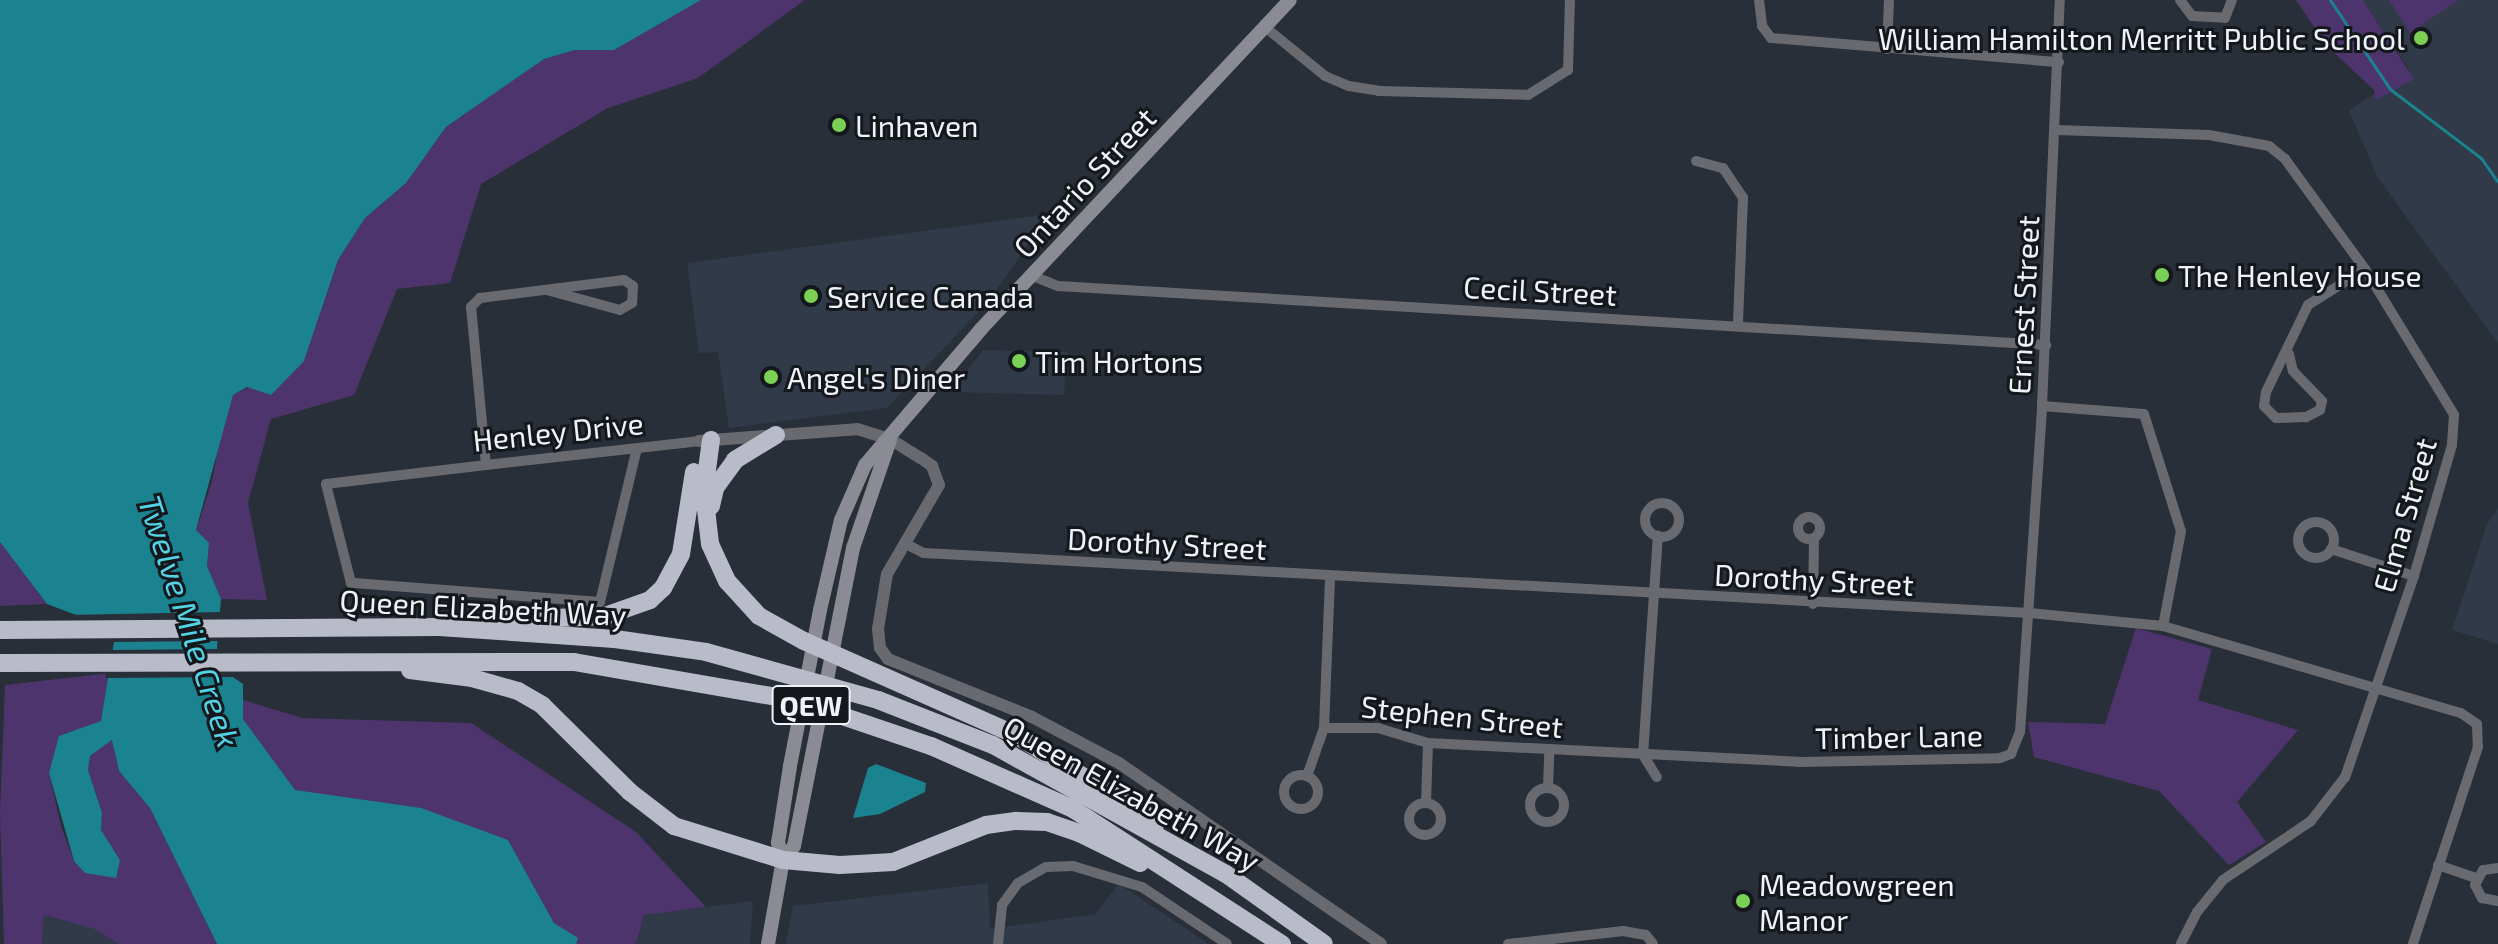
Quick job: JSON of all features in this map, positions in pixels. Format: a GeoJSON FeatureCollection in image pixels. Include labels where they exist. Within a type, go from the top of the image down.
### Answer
{"type":"FeatureCollection","features":[{"type":"Feature","properties":{"kind":"highway"},"geometry":{"type":"LineString","coordinates":[[710,544],[710,507],[724,473],[745,451],[776,435]]}},
{"type":"Feature","properties":{"kind":"highway"},"geometry":{"type":"LineString","coordinates":[[705,440],[704,492],[710,544],[727,581],[770,623],[1014,734],[1130,803],[1226,874]]}},
{"type":"Feature","properties":{"kind":"highway"},"geometry":{"type":"LineString","coordinates":[[439,627],[605,616],[650,600],[663,588],[681,554],[705,440]]}},
{"type":"Feature","properties":{"kind":"highway","name":"Queen Elizabeth Way"},"geometry":{"type":"LineString","coordinates":[[0,630],[439,627],[601,637],[706,652],[863,695],[1006,751],[1226,874],[1324,944]]}},
{"type":"Feature","properties":{"kind":"highway"},"geometry":{"type":"LineString","coordinates":[[283,661],[431,671],[518,691],[542,705],[630,792],[674,826],[783,860],[871,866],[910,857],[986,825],[1047,822],[1152,869],[1265,944]]}},
{"type":"Feature","properties":{"kind":"highway","name":"Queen Elizabeth Way"},"geometry":{"type":"LineString","coordinates":[[0,663],[574,662],[795,700],[931,746],[1073,809],[1282,944]]}},
{"type":"Feature","properties":{"kind":"main road","name":"Ontario Street"},"geometry":{"type":"LineString","coordinates":[[768,944],[783,860],[778,843],[820,610],[841,520],[865,465],[1033,276],[1290,0]]}},
{"type":"Feature","properties":{"kind":"main road","name":"Ontario Street"},"geometry":{"type":"LineString","coordinates":[[783,860],[794,846],[853,548],[890,439]]}},
{"type":"Feature","properties":{"kind":"street"},"geometry":{"type":"LineString","coordinates":[[1265,27],[1325,76],[1349,86],[1379,91],[1528,95],[1568,70],[1570,0]]}},
{"type":"Feature","properties":{"kind":"street"},"geometry":{"type":"LineString","coordinates":[[1759,0],[1762,26],[1771,38],[2059,62]]}},
{"type":"Feature","properties":{"kind":"street"},"geometry":{"type":"LineString","coordinates":[[1887,49],[1889,0]]}},
{"type":"Feature","properties":{"kind":"street","name":"Ernest Street"},"geometry":{"type":"LineString","coordinates":[[2029,613],[2046,345],[2060,0]]}},
{"type":"Feature","properties":{"kind":"street"},"geometry":{"type":"LineString","coordinates":[[2180,0],[2192,16],[2225,18],[2232,0]]}},
{"type":"Feature","properties":{"kind":"street","name":"Elma Street"},"geometry":{"type":"LineString","coordinates":[[2056,130],[2209,135],[2269,146],[2285,159],[2365,269],[2454,415],[2452,445],[2414,576],[2355,754],[2331,799],[2295,835],[2223,880],[2197,912],[2181,944]]}},
{"type":"Feature","properties":{"kind":"street"},"geometry":{"type":"LineString","coordinates":[[1696,161],[1723,168],[1743,198],[1738,324]]}},
{"type":"Feature","properties":{"kind":"street"},"geometry":{"type":"LineString","coordinates":[[2289,354],[2293,371],[2322,401],[2320,410],[2306,417],[2276,418],[2264,406],[2308,305],[2365,269]]}},
{"type":"Feature","properties":{"kind":"street","name":"Cecil Street"},"geometry":{"type":"LineString","coordinates":[[1033,276],[1058,286],[1738,324],[2046,345]]}},
{"type":"Feature","properties":{"kind":"street"},"geometry":{"type":"LineString","coordinates":[[486,465],[471,307],[480,298],[624,280],[633,286],[632,303],[620,310],[547,290]]}},
{"type":"Feature","properties":{"kind":"street"},"geometry":{"type":"LineString","coordinates":[[2042,406],[2144,414],[2181,531],[2163,626]]}},
{"type":"Feature","properties":{"kind":"street","name":"Henley Drive"},"geometry":{"type":"LineString","coordinates":[[637,448],[600,602],[351,583],[326,484],[705,440],[857,429],[890,439],[932,466],[937,476],[935,499],[904,543]]}},
{"type":"Feature","properties":{"kind":"street"},"geometry":{"type":"LineString","coordinates":[[1657,777],[1643,755],[1658,536]]}},
{"type":"Feature","properties":{"kind":"street"},"geometry":{"type":"LineString","coordinates":[[1813,604],[1814,539]]}},
{"type":"Feature","properties":{"kind":"street"},"geometry":{"type":"LineString","coordinates":[[904,543],[892,561],[881,601],[880,648],[888,659],[1032,717],[1119,763],[1381,944]]}},
{"type":"Feature","properties":{"kind":"street","name":"Dorothy Street"},"geometry":{"type":"LineString","coordinates":[[904,543],[924,553],[1813,604],[2029,613],[2163,626],[2461,713],[2477,724],[2478,747],[2413,944]]}},
{"type":"Feature","properties":{"kind":"street"},"geometry":{"type":"LineString","coordinates":[[2331,549],[2414,576]]}},
{"type":"Feature","properties":{"kind":"street"},"geometry":{"type":"LineString","coordinates":[[1307,776],[1324,728],[1330,576]]}},
{"type":"Feature","properties":{"kind":"street","name":"Timber Lane"},"geometry":{"type":"LineString","coordinates":[[1643,755],[1799,762],[2000,758],[2011,754],[2020,732],[2029,613]]}},
{"type":"Feature","properties":{"kind":"street","name":"Stephen Street"},"geometry":{"type":"LineString","coordinates":[[1324,728],[1378,728],[1428,743],[1643,755]]}},
{"type":"Feature","properties":{"kind":"street"},"geometry":{"type":"LineString","coordinates":[[1426,803],[1428,743]]}},
{"type":"Feature","properties":{"kind":"street"},"geometry":{"type":"LineString","coordinates":[[1548,788],[1549,750]]}},
{"type":"Feature","properties":{"kind":"street"},"geometry":{"type":"LineString","coordinates":[[2438,865],[2476,878]]}},
{"type":"Feature","properties":{"kind":"street"},"geometry":{"type":"LineString","coordinates":[[998,944],[1002,905],[1018,883],[1046,867],[1073,866],[1142,887],[1227,944]]}},
{"type":"Feature","properties":{"kind":"street"},"geometry":{"type":"LineString","coordinates":[[2476,878],[2485,869],[2498,868]]}},
{"type":"Feature","properties":{"kind":"street"},"geometry":{"type":"LineString","coordinates":[[2476,878],[2479,895],[2498,901]]}},
{"type":"Feature","properties":{"kind":"street"},"geometry":{"type":"LineString","coordinates":[[1508,944],[1623,931],[1646,935],[1653,944]]}},
{"type":"Feature","properties":{"kind":"shaded area"},"geometry":{"type":"Polygon","coordinates":[[[701,0],[805,0],[698,78],[608,108],[481,184],[450,283],[397,289],[354,395],[271,419],[248,503],[267,600],[221,599],[207,566],[209,543],[196,531],[212,481],[225,412],[233,395],[304,361],[338,260],[365,218],[406,183],[446,127],[544,59],[575,50],[614,50],[701,0]]]}},
{"type":"Feature","properties":{"kind":"shaded area"},"geometry":{"type":"Polygon","coordinates":[[[2296,0],[2363,0],[2414,79],[2376,100],[2374,90],[2327,46],[2296,0]]]}},
{"type":"Feature","properties":{"kind":"shaded area"},"geometry":{"type":"Polygon","coordinates":[[[2363,0],[2498,0],[2498,343],[2378,178],[2349,111],[2409,69],[2363,0]]]}},
{"type":"Feature","properties":{"kind":"shaded area"},"geometry":{"type":"Polygon","coordinates":[[[2389,0],[2459,0],[2410,33],[2389,0]]]}},
{"type":"Feature","properties":{"kind":"shaded area"},"geometry":{"type":"Polygon","coordinates":[[[1049,214],[988,302],[887,408],[729,428],[718,352],[699,353],[687,263],[1049,214]]]}},
{"type":"Feature","properties":{"kind":"shaded area"},"geometry":{"type":"Polygon","coordinates":[[[983,350],[1067,352],[1064,395],[951,392],[983,350]]]}},
{"type":"Feature","properties":{"kind":"shaded area"},"geometry":{"type":"Polygon","coordinates":[[[2498,508],[2498,644],[2452,630],[2487,524],[2498,508]]]}},
{"type":"Feature","properties":{"kind":"shaded area"},"geometry":{"type":"Polygon","coordinates":[[[0,542],[47,604],[0,606],[0,542]]]}},
{"type":"Feature","properties":{"kind":"shaded area"},"geometry":{"type":"Polygon","coordinates":[[[2136,628],[2212,649],[2198,700],[2298,730],[2237,802],[2266,842],[2229,865],[2159,791],[2034,757],[2028,722],[2105,724],[2136,628]]]}},
{"type":"Feature","properties":{"kind":"shaded area"},"geometry":{"type":"Polygon","coordinates":[[[110,673],[101,721],[77,734],[66,733],[49,773],[61,826],[74,861],[120,860],[101,830],[102,813],[88,770],[90,756],[112,740],[119,771],[150,808],[217,944],[119,944],[94,929],[44,915],[42,944],[4,944],[0,813],[5,685],[110,673]]]}},
{"type":"Feature","properties":{"kind":"shaded area"},"geometry":{"type":"Polygon","coordinates":[[[240,699],[302,718],[471,723],[636,832],[706,907],[644,915],[636,944],[576,944],[577,938],[554,923],[508,840],[295,790],[243,719],[240,699]]]}},
{"type":"Feature","properties":{"kind":"shaded area"},"geometry":{"type":"Polygon","coordinates":[[[988,883],[990,929],[1095,914],[1119,884],[1209,944],[786,944],[793,906],[988,883]]]}},
{"type":"Feature","properties":{"kind":"shaded area"},"geometry":{"type":"Polygon","coordinates":[[[753,901],[750,944],[636,944],[644,915],[753,901]]]}},
{"type":"Feature","properties":{"kind":"shaded area"},"geometry":{"type":"Polygon","coordinates":[[[44,915],[94,929],[119,944],[42,944],[44,915]]]}},
{"type":"Feature","properties":{"kind":"water","name":"Twelve Mile Creek"},"geometry":{"type":"Polygon","coordinates":[[[0,0],[701,0],[614,50],[575,50],[544,59],[446,127],[406,183],[365,218],[338,260],[304,361],[271,395],[247,387],[233,395],[196,530],[209,543],[207,566],[221,599],[217,647],[221,669],[243,684],[243,719],[295,790],[421,808],[508,840],[554,923],[578,938],[576,944],[217,944],[150,808],[119,771],[112,740],[90,756],[88,770],[102,813],[101,830],[120,860],[116,878],[85,873],[74,861],[49,773],[59,736],[101,721],[116,630],[47,604],[0,542],[0,0]]]}},
{"type":"Feature","properties":{"kind":"water"},"geometry":{"type":"Polygon","coordinates":[[[876,764],[926,783],[925,792],[880,814],[853,818],[868,768],[876,764]]]}},
{"type":"Feature","properties":{"kind":"pier"},"geometry":{"type":"Polygon","coordinates":[[[224,612],[221,641],[111,642],[112,633],[64,615],[224,612]]]}},
{"type":"Feature","properties":{"kind":"pier"},"geometry":{"type":"Polygon","coordinates":[[[221,649],[225,666],[240,677],[105,678],[110,650],[221,649]]]}},
{"type":"Feature","properties":{"kind":"waterway"},"geometry":{"type":"LineString","coordinates":[[2330,0],[2390,89],[2481,158],[2498,182]]}},
{"type":"Feature","properties":{"kind":"place","name":"William Hamilton Merritt Public School"},"geometry":{"type":"Point","coordinates":[2421,38]}},
{"type":"Feature","properties":{"kind":"place","name":"Linhaven"},"geometry":{"type":"Point","coordinates":[839,125]}},
{"type":"Feature","properties":{"kind":"place","name":"The Henley House"},"geometry":{"type":"Point","coordinates":[2162,275]}},
{"type":"Feature","properties":{"kind":"place","name":"Service Canada"},"geometry":{"type":"Point","coordinates":[811,296]}},
{"type":"Feature","properties":{"kind":"place","name":"Tim Hortons"},"geometry":{"type":"Point","coordinates":[1019,361]}},
{"type":"Feature","properties":{"kind":"place","name":"Angel's Diner"},"geometry":{"type":"Point","coordinates":[771,377]}},
{"type":"Feature","properties":{"kind":"place","name":"Meadowgreen Manor"},"geometry":{"type":"Point","coordinates":[1743,901]}}]}
